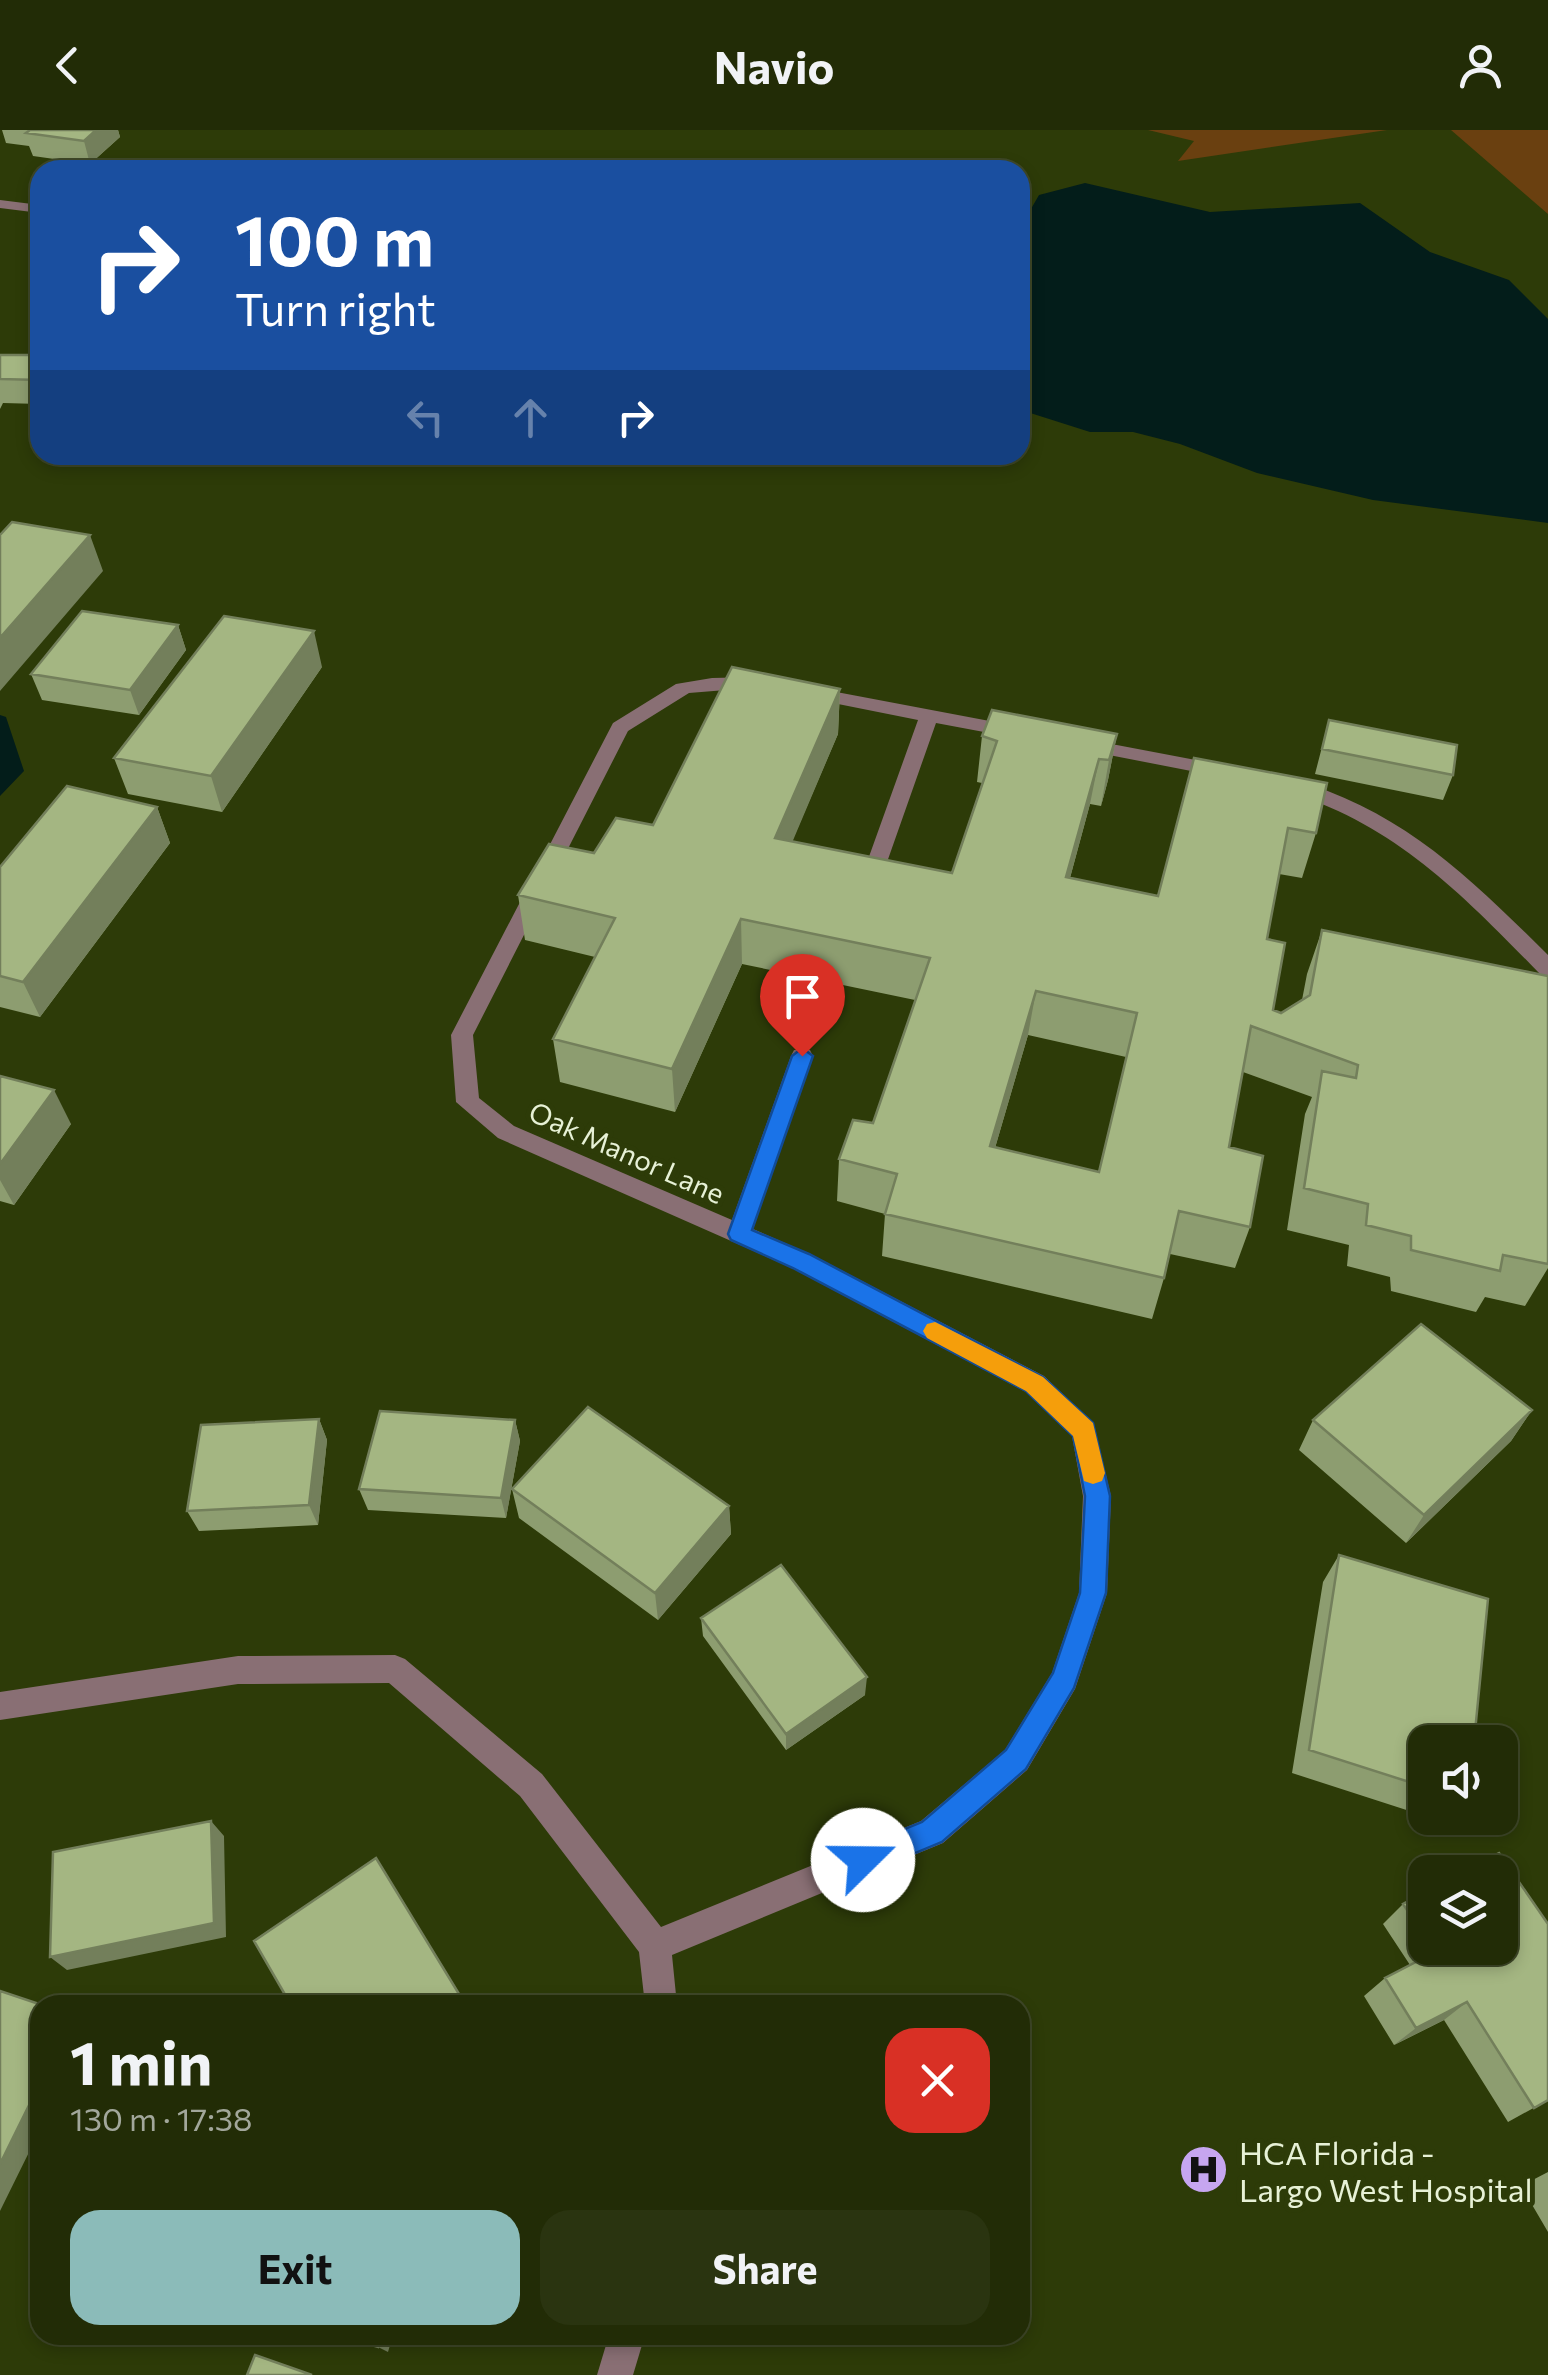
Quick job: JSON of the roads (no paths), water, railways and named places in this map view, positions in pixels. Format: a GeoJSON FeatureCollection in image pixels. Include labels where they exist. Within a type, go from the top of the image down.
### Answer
{"type":"FeatureCollection","features":[{"type":"Feature","properties":{"kind":"street"},"geometry":{"type":"LineString","coordinates":[[0,204],[30,208]]}},
{"type":"Feature","properties":{"kind":"street","name":"Oak Manor Lane"},"geometry":{"type":"LineString","coordinates":[[654,1946],[932,1832],[1016,1760],[1065,1678],[1093,1593],[1098,1496],[1084,1431],[1035,1384],[801,1261],[506,1132],[468,1102],[462,1034],[620,727],[664,695],[696,682],[758,683],[1258,778],[1340,801],[1394,830],[1487,908],[1548,968]]}},
{"type":"Feature","properties":{"kind":"street"},"geometry":{"type":"LineString","coordinates":[[876,865],[928,716]]}},
{"type":"Feature","properties":{"kind":"street"},"geometry":{"type":"LineString","coordinates":[[739,1234],[802,1056]]}},
{"type":"Feature","properties":{"kind":"street"},"geometry":{"type":"LineString","coordinates":[[0,1706],[238,1670],[395,1669],[531,1785],[654,1946],[660,1995]]}},
{"type":"Feature","properties":{"kind":"street"},"geometry":{"type":"LineString","coordinates":[[615,2375],[624,2345]]}},
{"type":"Feature","properties":{"kind":"water"},"geometry":{"type":"Polygon","coordinates":[[[1085,183],[1210,212],[1360,203],[1430,252],[1509,280],[1548,319],[1548,523],[1373,500],[1257,473],[1180,444],[1133,432],[1090,432],[1030,413],[1030,211],[1039,195],[1085,183]]]}},
{"type":"Feature","properties":{"kind":"water"},"geometry":{"type":"Polygon","coordinates":[[[0,715],[6,717],[24,771],[0,796],[0,715]]]}},
{"type":"Feature","properties":{"kind":"place","name":"HCA Florida - Largo West Hospital"},"geometry":{"type":"Point","coordinates":[1204,2170]}}]}
